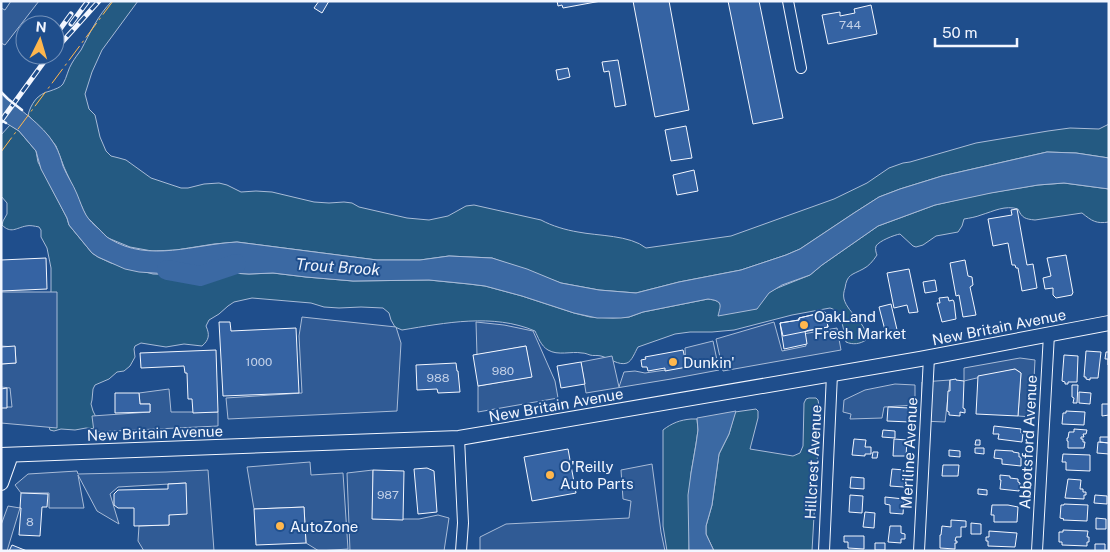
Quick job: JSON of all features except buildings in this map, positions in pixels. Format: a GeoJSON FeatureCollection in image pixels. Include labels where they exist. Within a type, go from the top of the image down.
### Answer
{"type":"FeatureCollection","features":[{"type":"Feature","properties":{"kind":"main road","name":"New Britain Avenue"},"geometry":{"type":"LineString","coordinates":[[6,455],[459,438],[929,357],[1109,323]]}},
{"type":"Feature","properties":{"kind":"main road"},"geometry":{"type":"LineString","coordinates":[[1,483],[6,455]]}},
{"type":"Feature","properties":{"kind":"street"},"geometry":{"type":"LineString","coordinates":[[788,1],[801,68]]}},
{"type":"Feature","properties":{"kind":"street","name":"Abbotsford Avenue"},"geometry":{"type":"LineString","coordinates":[[1037,551],[1049,334]]}},
{"type":"Feature","properties":{"kind":"street","name":"Meriline Avenue"},"geometry":{"type":"LineString","coordinates":[[919,551],[929,357]]}},
{"type":"Feature","properties":{"kind":"street","name":"Hillcrest Avenue"},"geometry":{"type":"LineString","coordinates":[[824,551],[832,374]]}},
{"type":"Feature","properties":{"kind":"street"},"geometry":{"type":"LineString","coordinates":[[459,438],[462,523],[460,551]]}},
{"type":"Feature","properties":{"kind":"shaded area"},"geometry":{"type":"Polygon","coordinates":[[[11,1],[39,1],[28,15],[15,15],[15,32],[5,45],[1,43],[1,8],[5,10],[11,1]]]}},
{"type":"Feature","properties":{"kind":"shaded area"},"geometry":{"type":"Polygon","coordinates":[[[112,1],[138,1],[102,50],[92,72],[85,94],[89,109],[95,115],[100,137],[106,151],[111,156],[126,160],[151,178],[181,188],[219,183],[241,192],[272,192],[314,202],[352,203],[359,207],[407,218],[429,220],[448,216],[466,206],[474,205],[541,220],[569,230],[623,238],[646,248],[731,236],[834,199],[867,183],[889,168],[976,143],[1070,128],[1099,129],[1109,124],[1109,158],[1076,153],[1047,152],[942,176],[879,197],[800,249],[786,255],[741,270],[679,282],[636,293],[599,290],[561,283],[492,258],[449,256],[420,260],[377,260],[237,242],[176,250],[152,251],[130,247],[108,238],[86,216],[56,146],[28,115],[38,97],[63,84],[71,65],[95,24],[112,1]]]}},
{"type":"Feature","properties":{"kind":"shaded area"},"geometry":{"type":"Polygon","coordinates":[[[10,125],[19,131],[36,151],[38,162],[69,225],[92,253],[111,263],[153,274],[197,275],[212,272],[273,273],[353,281],[429,280],[469,284],[485,286],[522,296],[590,317],[629,317],[643,312],[708,299],[719,303],[721,306],[720,310],[765,298],[768,293],[775,289],[810,275],[878,226],[935,205],[983,194],[1038,185],[1064,183],[1109,189],[1109,222],[1101,223],[1094,221],[1082,213],[1032,220],[1022,216],[1018,209],[1009,208],[964,219],[958,232],[936,236],[923,245],[916,247],[900,234],[887,238],[876,246],[877,255],[871,263],[851,276],[846,283],[844,299],[866,334],[866,340],[856,344],[846,342],[840,317],[838,313],[830,308],[792,315],[734,330],[675,334],[638,347],[629,362],[624,364],[585,353],[552,352],[543,346],[535,331],[503,322],[452,322],[402,330],[395,327],[389,313],[383,308],[324,307],[311,303],[252,298],[234,302],[209,320],[206,326],[208,337],[202,346],[184,344],[166,347],[141,343],[135,346],[135,357],[130,366],[124,371],[117,372],[109,379],[95,385],[93,389],[91,404],[98,421],[97,429],[61,429],[54,431],[50,430],[47,420],[51,268],[47,248],[41,237],[39,227],[28,226],[11,230],[2,225],[7,214],[7,203],[1,196],[1,135],[10,125]]]}},
{"type":"Feature","properties":{"kind":"shaded area"},"geometry":{"type":"Polygon","coordinates":[[[1,292],[57,292],[57,428],[1,423],[1,407],[12,407],[10,388],[1,387],[1,364],[16,363],[15,347],[1,346],[1,292]]]}},
{"type":"Feature","properties":{"kind":"shaded area"},"geometry":{"type":"Polygon","coordinates":[[[302,317],[396,327],[401,343],[397,411],[228,419],[226,398],[302,393],[299,336],[302,317]]]}},
{"type":"Feature","properties":{"kind":"shaded area"},"geometry":{"type":"Polygon","coordinates":[[[476,322],[533,331],[555,381],[558,398],[478,412],[478,386],[531,377],[526,346],[477,355],[476,322]]]}},
{"type":"Feature","properties":{"kind":"shaded area"},"geometry":{"type":"Polygon","coordinates":[[[774,322],[782,351],[806,346],[803,334],[837,328],[841,350],[723,371],[716,339],[774,322]]]}},
{"type":"Feature","properties":{"kind":"shaded area"},"geometry":{"type":"Polygon","coordinates":[[[713,341],[719,370],[586,393],[581,362],[612,356],[619,387],[624,372],[635,371],[645,373],[686,367],[685,348],[713,341]]]}},
{"type":"Feature","properties":{"kind":"shaded area"},"geometry":{"type":"Polygon","coordinates":[[[1020,358],[1035,360],[1032,417],[1018,416],[1021,373],[1015,369],[964,381],[964,368],[1020,358]]]}},
{"type":"Feature","properties":{"kind":"shaded area"},"geometry":{"type":"Polygon","coordinates":[[[950,380],[945,422],[922,421],[922,382],[950,380]]]}},
{"type":"Feature","properties":{"kind":"shaded area"},"geometry":{"type":"Polygon","coordinates":[[[895,384],[915,385],[915,405],[884,407],[882,418],[850,419],[851,414],[843,412],[844,400],[865,390],[895,384]]]}},
{"type":"Feature","properties":{"kind":"shaded area"},"geometry":{"type":"Polygon","coordinates":[[[169,389],[171,412],[218,412],[218,426],[94,432],[92,416],[150,412],[150,404],[140,404],[139,393],[169,389]]]}},
{"type":"Feature","properties":{"kind":"shaded area"},"geometry":{"type":"Polygon","coordinates":[[[809,398],[816,398],[818,400],[820,411],[812,551],[714,551],[706,534],[706,526],[712,505],[719,454],[729,434],[735,412],[756,409],[758,411],[750,449],[793,456],[800,453],[803,446],[804,403],[809,398]]]}},
{"type":"Feature","properties":{"kind":"shaded area"},"geometry":{"type":"Polygon","coordinates":[[[697,419],[698,430],[691,473],[689,551],[667,551],[663,526],[663,430],[676,422],[697,419]]]}},
{"type":"Feature","properties":{"kind":"shaded area"},"geometry":{"type":"Polygon","coordinates":[[[310,462],[311,475],[343,473],[348,549],[319,551],[306,543],[304,507],[254,509],[247,467],[310,462]]]}},
{"type":"Feature","properties":{"kind":"shaded area"},"geometry":{"type":"Polygon","coordinates":[[[652,464],[665,551],[480,551],[480,537],[506,524],[629,518],[631,501],[623,499],[621,470],[652,464]]]}},
{"type":"Feature","properties":{"kind":"shaded area"},"geometry":{"type":"Polygon","coordinates":[[[208,470],[214,551],[144,551],[138,541],[139,526],[169,525],[169,515],[186,483],[118,487],[110,494],[119,524],[97,511],[78,475],[84,508],[49,508],[49,493],[21,493],[15,485],[28,474],[77,471],[78,474],[208,470]]]}},
{"type":"Feature","properties":{"kind":"shaded area"},"geometry":{"type":"Polygon","coordinates":[[[373,470],[373,519],[419,519],[438,515],[449,518],[444,551],[350,551],[347,473],[373,470]]]}},
{"type":"Feature","properties":{"kind":"shaded area"},"geometry":{"type":"Polygon","coordinates":[[[8,506],[20,508],[7,551],[1,551],[1,525],[8,506]]]}},
{"type":"Feature","properties":{"kind":"water"},"geometry":{"type":"Polygon","coordinates":[[[1,92],[37,123],[50,137],[90,221],[110,239],[140,250],[172,250],[237,242],[377,260],[420,260],[449,256],[492,258],[527,269],[561,283],[599,290],[636,293],[679,282],[741,270],[786,255],[800,249],[879,197],[942,176],[1047,152],[1076,153],[1109,158],[1109,189],[1064,183],[1038,185],[935,205],[878,226],[810,275],[782,285],[769,293],[757,309],[718,316],[719,302],[708,299],[643,312],[629,317],[597,318],[574,313],[485,286],[469,284],[429,280],[353,281],[273,273],[212,272],[183,275],[139,272],[125,269],[92,253],[69,225],[41,169],[36,151],[19,131],[1,120],[1,92]]]}},
{"type":"Feature","properties":{"kind":"water"},"geometry":{"type":"Polygon","coordinates":[[[736,411],[729,434],[719,454],[712,505],[706,526],[706,534],[714,551],[689,551],[688,495],[698,430],[697,418],[736,411]]]}},
{"type":"Feature","properties":{"kind":"waterway","name":"Trout Brook"},"geometry":{"type":"LineString","coordinates":[[167,270],[200,276],[236,264]]}},
{"type":"Feature","properties":{"kind":"railway"},"geometry":{"type":"LineString","coordinates":[[71,24],[88,1]]}},
{"type":"Feature","properties":{"kind":"railway"},"geometry":{"type":"LineString","coordinates":[[65,39],[99,1]]}},
{"type":"Feature","properties":{"kind":"railway"},"geometry":{"type":"LineString","coordinates":[[65,22],[71,14]]}},
{"type":"Feature","properties":{"kind":"railway"},"geometry":{"type":"LineString","coordinates":[[1,121],[42,65]]}},
{"type":"Feature","properties":{"kind":"wall"},"geometry":{"type":"LineString","coordinates":[[1,92],[22,110]]}},
{"type":"Feature","properties":{"kind":"wall"},"geometry":{"type":"LineString","coordinates":[[1,120],[6,123]]}},
{"type":"Feature","properties":{"kind":"power"},"geometry":{"type":"LineString","coordinates":[[1,152],[113,1]]}},
{"type":"Feature","properties":{"kind":"place","name":"OakLand Fresh Market"},"geometry":{"type":"Point","coordinates":[804,325]}},
{"type":"Feature","properties":{"kind":"place","name":"Dunkin'"},"geometry":{"type":"Point","coordinates":[673,362]}},
{"type":"Feature","properties":{"kind":"place","name":"O'Reilly Auto Parts"},"geometry":{"type":"Point","coordinates":[550,475]}},
{"type":"Feature","properties":{"kind":"place","name":"AutoZone"},"geometry":{"type":"Point","coordinates":[280,526]}}]}
